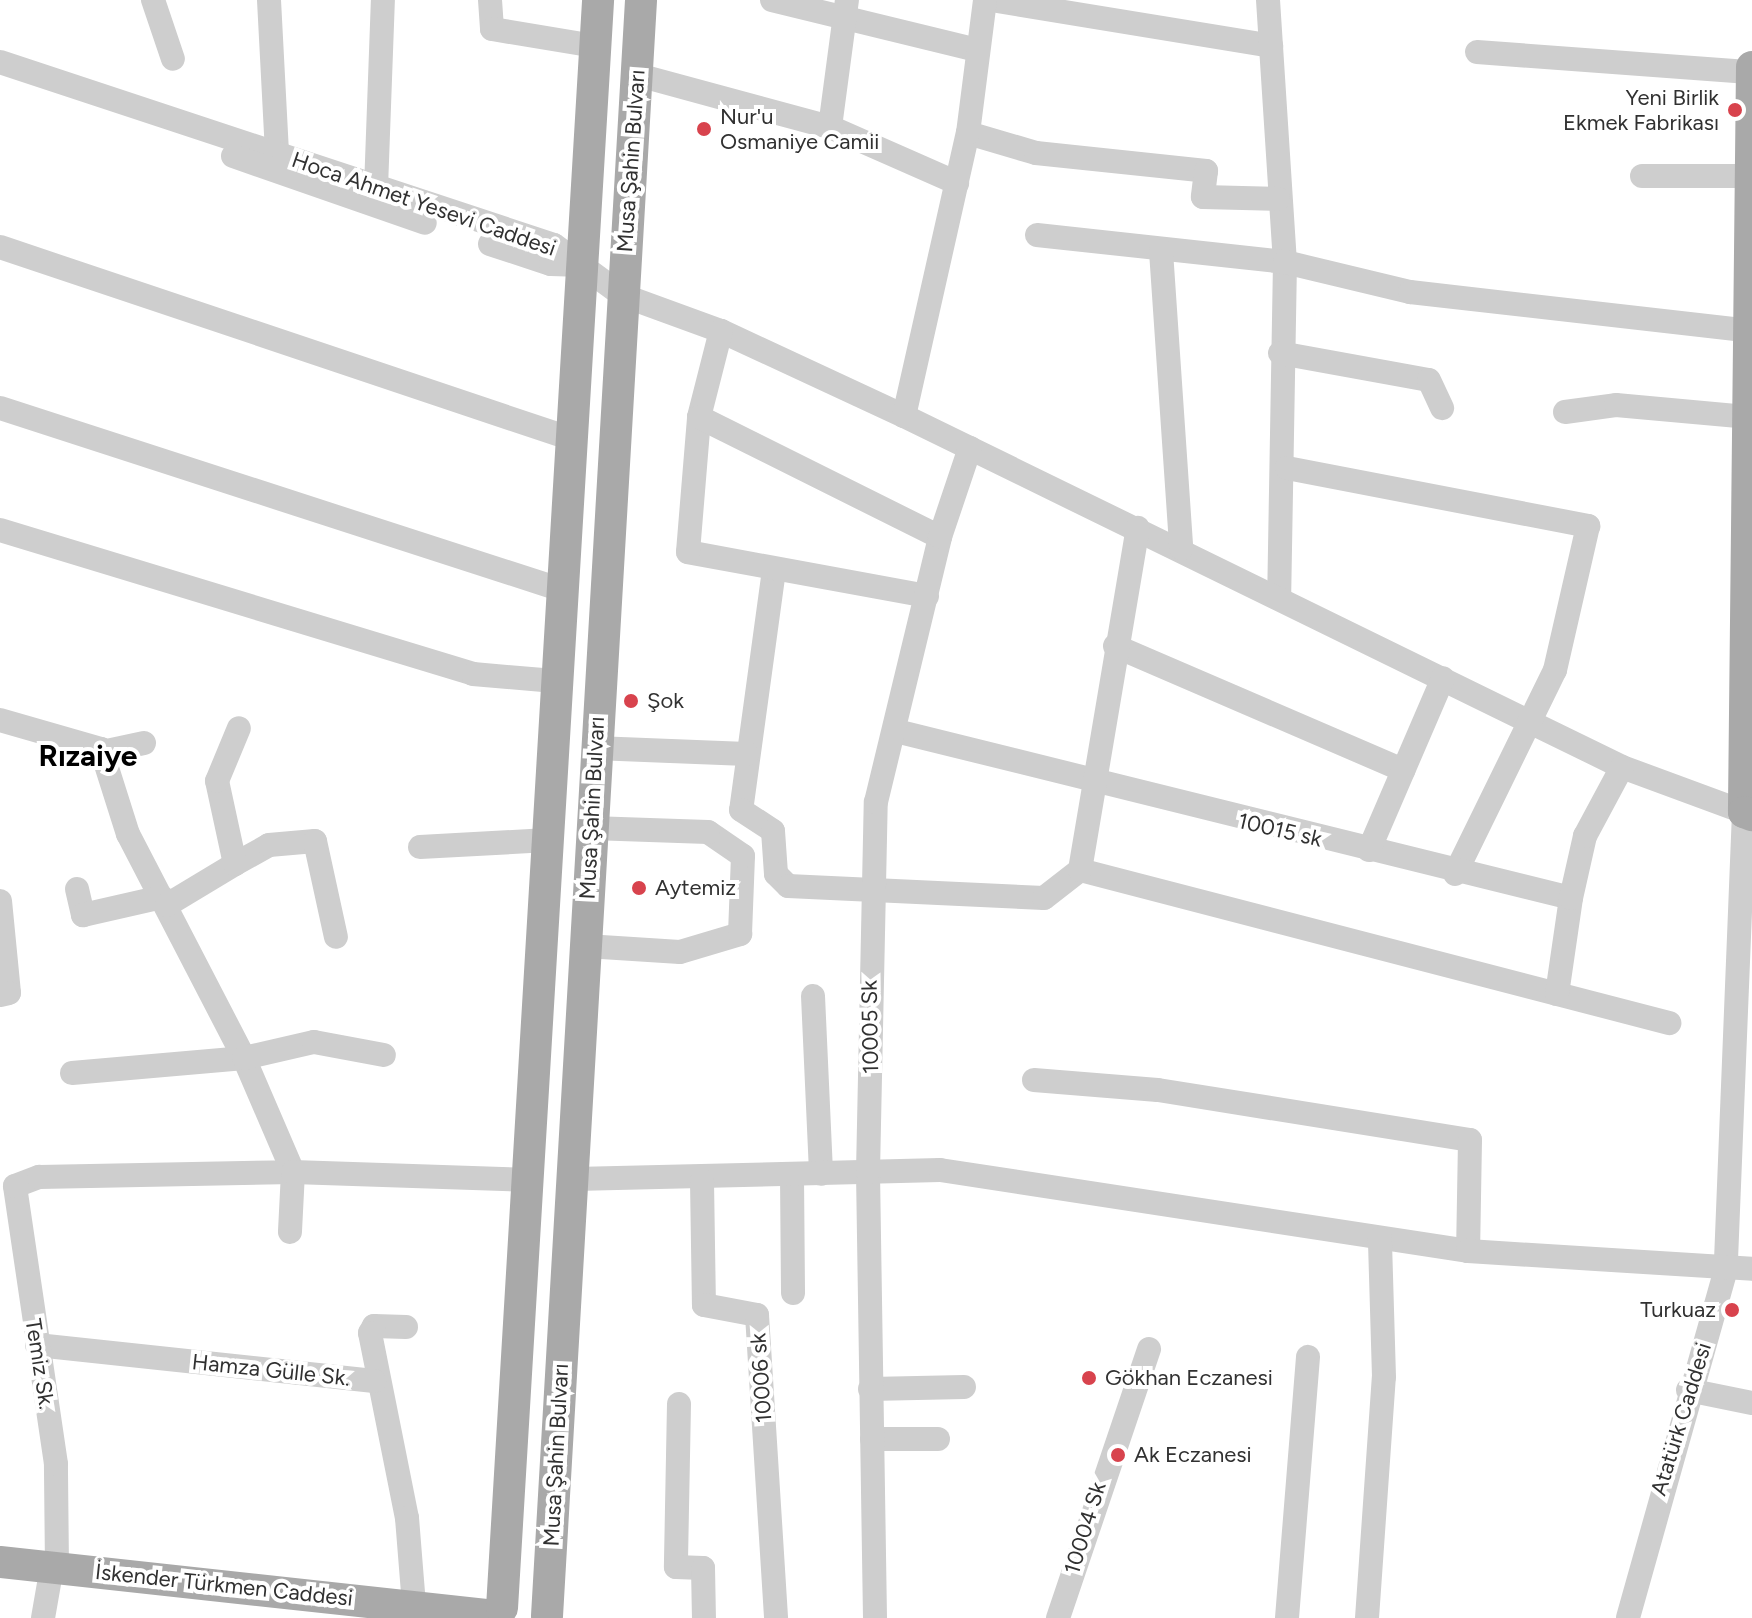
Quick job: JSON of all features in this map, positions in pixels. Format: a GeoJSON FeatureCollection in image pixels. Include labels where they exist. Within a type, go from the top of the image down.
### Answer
{"type":"FeatureCollection","features":[{"type":"Feature","properties":{"kind":"main road","name":"Musa Şahin Bulvarı"},"geometry":{"type":"LineString","coordinates":[[497,1614],[530,1180],[569,438],[598,0]]}},
{"type":"Feature","properties":{"kind":"main road","name":"Musa Şahin Bulvarı"},"geometry":{"type":"LineString","coordinates":[[547,1617],[575,1179],[595,748],[641,0]]}},
{"type":"Feature","properties":{"kind":"main road","name":"Atatürk Caddesi"},"geometry":{"type":"LineString","coordinates":[[1748,813],[1752,70]]}},
{"type":"Feature","properties":{"kind":"main road","name":"İskender Türkmen Caddesi"},"geometry":{"type":"LineString","coordinates":[[0,1562],[53,1573],[419,1612],[497,1614],[521,1602],[547,1617]]}},
{"type":"Feature","properties":{"kind":"main road"},"geometry":{"type":"LineString","coordinates":[[0,1570],[53,1573]]}},
{"type":"Feature","properties":{"kind":"street"},"geometry":{"type":"LineString","coordinates":[[153,0],[173,59]]}},
{"type":"Feature","properties":{"kind":"street"},"geometry":{"type":"LineString","coordinates":[[269,0],[277,153]]}},
{"type":"Feature","properties":{"kind":"street"},"geometry":{"type":"LineString","coordinates":[[376,188],[383,0]]}},
{"type":"Feature","properties":{"kind":"street"},"geometry":{"type":"LineString","coordinates":[[490,0],[492,29],[595,46]]}},
{"type":"Feature","properties":{"kind":"street"},"geometry":{"type":"LineString","coordinates":[[772,0],[847,9],[977,50]]}},
{"type":"Feature","properties":{"kind":"street"},"geometry":{"type":"LineString","coordinates":[[904,416],[968,133],[977,50],[988,0],[1271,46]]}},
{"type":"Feature","properties":{"kind":"street"},"geometry":{"type":"LineString","coordinates":[[1268,0],[1278,199],[1285,262],[1280,353],[1287,468],[1279,595]]}},
{"type":"Feature","properties":{"kind":"street"},"geometry":{"type":"LineString","coordinates":[[830,127],[847,9]]}},
{"type":"Feature","properties":{"kind":"street"},"geometry":{"type":"LineString","coordinates":[[1477,52],[1752,70]]}},
{"type":"Feature","properties":{"kind":"street","name":"Hoca Ahmet Yesevi Caddesi"},"geometry":{"type":"LineString","coordinates":[[0,62],[554,245],[582,265]]}},
{"type":"Feature","properties":{"kind":"street"},"geometry":{"type":"LineString","coordinates":[[638,75],[830,127],[957,183]]}},
{"type":"Feature","properties":{"kind":"street","name":"Hoca Ahmet Yesevi Caddesi"},"geometry":{"type":"LineString","coordinates":[[0,77],[551,264],[582,265]]}},
{"type":"Feature","properties":{"kind":"street"},"geometry":{"type":"LineString","coordinates":[[968,133],[1036,153],[1206,171],[1203,197],[1278,199]]}},
{"type":"Feature","properties":{"kind":"street"},"geometry":{"type":"LineString","coordinates":[[1642,176],[1750,176]]}},
{"type":"Feature","properties":{"kind":"street"},"geometry":{"type":"LineString","coordinates":[[1037,235],[1161,251],[1285,262],[1410,292],[1751,331]]}},
{"type":"Feature","properties":{"kind":"street"},"geometry":{"type":"LineString","coordinates":[[0,247],[569,438]]}},
{"type":"Feature","properties":{"kind":"street"},"geometry":{"type":"LineString","coordinates":[[1161,251],[1181,548]]}},
{"type":"Feature","properties":{"kind":"street"},"geometry":{"type":"LineString","coordinates":[[582,265],[622,295],[721,331],[904,416],[1279,595],[1622,767],[1748,813]]}},
{"type":"Feature","properties":{"kind":"street"},"geometry":{"type":"LineString","coordinates":[[721,331],[699,417],[688,552],[927,596]]}},
{"type":"Feature","properties":{"kind":"street"},"geometry":{"type":"LineString","coordinates":[[1280,353],[1429,380],[1442,408]]}},
{"type":"Feature","properties":{"kind":"street"},"geometry":{"type":"LineString","coordinates":[[1565,412],[1616,405],[1749,417]]}},
{"type":"Feature","properties":{"kind":"street"},"geometry":{"type":"LineString","coordinates":[[0,408],[562,590]]}},
{"type":"Feature","properties":{"kind":"street"},"geometry":{"type":"LineString","coordinates":[[699,417],[940,537]]}},
{"type":"Feature","properties":{"kind":"street","name":"10005 Sk"},"geometry":{"type":"LineString","coordinates":[[875,1618],[868,1172],[869,892],[876,802],[896,731],[940,537],[970,448]]}},
{"type":"Feature","properties":{"kind":"street"},"geometry":{"type":"LineString","coordinates":[[1287,468],[1588,526],[1555,670],[1455,874]]}},
{"type":"Feature","properties":{"kind":"street"},"geometry":{"type":"LineString","coordinates":[[774,570],[741,810],[773,831],[776,874],[788,886],[1044,898],[1080,870],[1098,776],[1115,646],[1138,528]]}},
{"type":"Feature","properties":{"kind":"street"},"geometry":{"type":"LineString","coordinates":[[0,530],[473,674],[555,681]]}},
{"type":"Feature","properties":{"kind":"street"},"geometry":{"type":"LineString","coordinates":[[1115,646],[1403,770]]}},
{"type":"Feature","properties":{"kind":"street"},"geometry":{"type":"LineString","coordinates":[[1369,850],[1443,678]]}},
{"type":"Feature","properties":{"kind":"street"},"geometry":{"type":"LineString","coordinates":[[0,720],[102,752],[144,743]]}},
{"type":"Feature","properties":{"kind":"street"},"geometry":{"type":"LineString","coordinates":[[235,864],[217,781],[239,728]]}},
{"type":"Feature","properties":{"kind":"street","name":"10015 sk"},"geometry":{"type":"LineString","coordinates":[[896,731],[1098,776],[1241,822],[1369,850],[1455,874],[1571,898]]}},
{"type":"Feature","properties":{"kind":"street"},"geometry":{"type":"LineString","coordinates":[[595,748],[747,754]]}},
{"type":"Feature","properties":{"kind":"street"},"geometry":{"type":"LineString","coordinates":[[102,752],[128,834],[244,1058],[293,1172],[290,1232]]}},
{"type":"Feature","properties":{"kind":"street"},"geometry":{"type":"LineString","coordinates":[[1557,994],[1571,898],[1585,836],[1622,767]]}},
{"type":"Feature","properties":{"kind":"street","name":"Atatürk Caddesi"},"geometry":{"type":"LineString","coordinates":[[1628,1618],[1688,1390],[1726,1269],[1748,813]]}},
{"type":"Feature","properties":{"kind":"street"},"geometry":{"type":"LineString","coordinates":[[586,946],[680,952],[740,934],[743,856],[708,832],[591,828]]}},
{"type":"Feature","properties":{"kind":"street"},"geometry":{"type":"LineString","coordinates":[[420,847],[548,840]]}},
{"type":"Feature","properties":{"kind":"street"},"geometry":{"type":"LineString","coordinates":[[77,889],[83,915],[165,901],[269,845],[315,841],[336,937]]}},
{"type":"Feature","properties":{"kind":"street"},"geometry":{"type":"LineString","coordinates":[[1080,870],[1669,1023]]}},
{"type":"Feature","properties":{"kind":"street"},"geometry":{"type":"LineString","coordinates":[[0,901],[9,993],[0,995]]}},
{"type":"Feature","properties":{"kind":"street"},"geometry":{"type":"LineString","coordinates":[[813,996],[821,1174]]}},
{"type":"Feature","properties":{"kind":"street"},"geometry":{"type":"LineString","coordinates":[[72,1073],[244,1058],[314,1042],[384,1055]]}},
{"type":"Feature","properties":{"kind":"street"},"geometry":{"type":"LineString","coordinates":[[1034,1080],[1158,1090],[1470,1140],[1468,1251]]}},
{"type":"Feature","properties":{"kind":"street"},"geometry":{"type":"LineString","coordinates":[[575,1179],[702,1181],[940,1170],[1054,1185],[1468,1251],[1752,1269]]}},
{"type":"Feature","properties":{"kind":"street","name":"Temiz Sk."},"geometry":{"type":"LineString","coordinates":[[43,1618],[53,1573],[56,1464],[7,1189],[39,1177],[293,1172],[530,1180]]}},
{"type":"Feature","properties":{"kind":"street"},"geometry":{"type":"LineString","coordinates":[[792,1177],[793,1293]]}},
{"type":"Feature","properties":{"kind":"street","name":"10006 sk"},"geometry":{"type":"LineString","coordinates":[[702,1181],[704,1305],[757,1315],[776,1618]]}},
{"type":"Feature","properties":{"kind":"street"},"geometry":{"type":"LineString","coordinates":[[1367,1618],[1384,1377],[1380,1239]]}},
{"type":"Feature","properties":{"kind":"street"},"geometry":{"type":"LineString","coordinates":[[374,1381],[374,1326],[406,1327]]}},
{"type":"Feature","properties":{"kind":"street","name":"Hamza Gülle Sk."},"geometry":{"type":"LineString","coordinates":[[37,1345],[374,1381],[407,1518],[419,1612]]}},
{"type":"Feature","properties":{"kind":"street","name":"10004 Sk"},"geometry":{"type":"LineString","coordinates":[[1058,1618],[1149,1349]]}},
{"type":"Feature","properties":{"kind":"street"},"geometry":{"type":"LineString","coordinates":[[1287,1618],[1308,1357]]}},
{"type":"Feature","properties":{"kind":"street"},"geometry":{"type":"LineString","coordinates":[[870,1389],[964,1387]]}},
{"type":"Feature","properties":{"kind":"street"},"geometry":{"type":"LineString","coordinates":[[1688,1390],[1752,1403]]}},
{"type":"Feature","properties":{"kind":"street"},"geometry":{"type":"LineString","coordinates":[[679,1404],[676,1567],[703,1568],[704,1618]]}},
{"type":"Feature","properties":{"kind":"street"},"geometry":{"type":"LineString","coordinates":[[872,1439],[938,1439]]}},
{"type":"Feature","properties":{"kind":"place","name":"Yeni Birlik Ekmek Fabrikası"},"geometry":{"type":"Point","coordinates":[1735,110]}},
{"type":"Feature","properties":{"kind":"place","name":"Nur'u Osmaniye Camii"},"geometry":{"type":"Point","coordinates":[704,129]}},
{"type":"Feature","properties":{"kind":"place","name":"Şok"},"geometry":{"type":"Point","coordinates":[631,701]}},
{"type":"Feature","properties":{"kind":"place","name":"Aytemiz"},"geometry":{"type":"Point","coordinates":[639,888]}},
{"type":"Feature","properties":{"kind":"place","name":"Turkuaz"},"geometry":{"type":"Point","coordinates":[1732,1310]}},
{"type":"Feature","properties":{"kind":"place","name":"Gökhan Eczanesi"},"geometry":{"type":"Point","coordinates":[1089,1378]}},
{"type":"Feature","properties":{"kind":"place","name":"Ak Eczanesi"},"geometry":{"type":"Point","coordinates":[1118,1455]}},
{"type":"Feature","properties":{"kind":"district","name":"Rızaiye"},"geometry":{"type":"Point","coordinates":[88,756]}}]}
